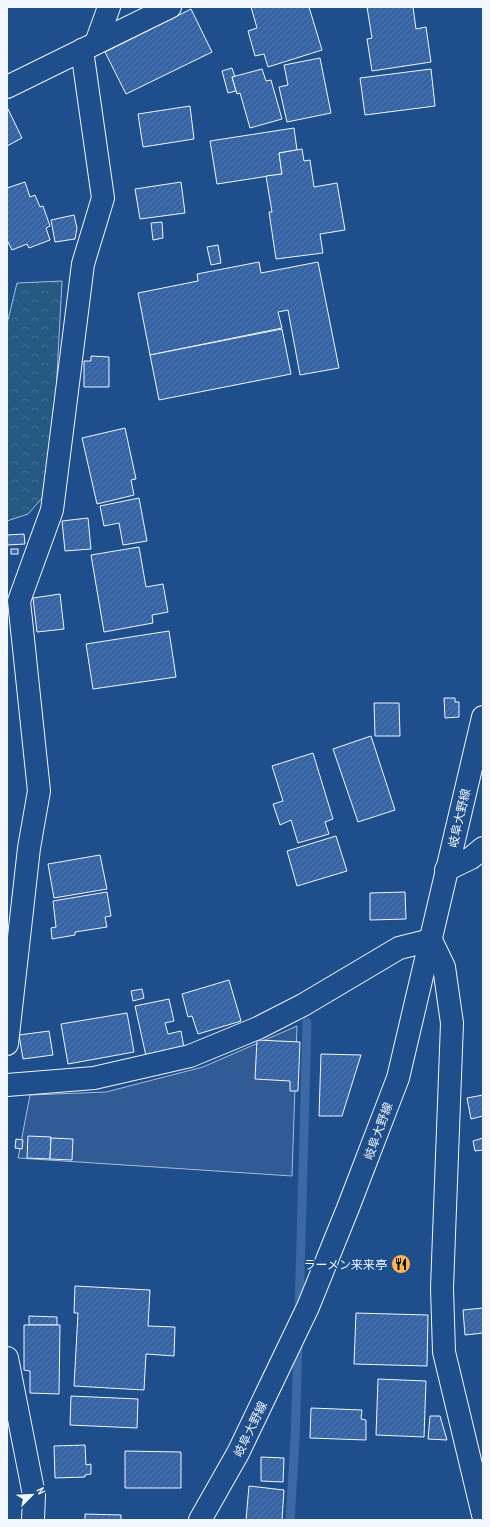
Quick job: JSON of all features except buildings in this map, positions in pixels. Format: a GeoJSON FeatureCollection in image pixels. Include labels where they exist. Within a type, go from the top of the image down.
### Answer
{"type":"FeatureCollection","features":[{"type":"Feature","properties":{"kind":"street"},"geometry":{"type":"LineString","coordinates":[[7,1044],[29,848],[39,791],[19,601],[52,510],[83,264],[103,198],[89,47],[109,7]]}},
{"type":"Feature","properties":{"kind":"street"},"geometry":{"type":"LineString","coordinates":[[7,87],[170,7]]}},
{"type":"Feature","properties":{"kind":"street","name":"岐阜大野線"},"geometry":{"type":"LineString","coordinates":[[200,1520],[238,1454],[305,1314],[398,1078],[483,717]]}},
{"type":"Feature","properties":{"kind":"street"},"geometry":{"type":"LineString","coordinates":[[446,870],[471,858],[483,848]]}},
{"type":"Feature","properties":{"kind":"street"},"geometry":{"type":"LineString","coordinates":[[7,1085],[94,1078],[190,1056],[258,1028],[400,948],[431,940],[444,967],[452,1023],[442,1288],[444,1352],[483,1515]]}},
{"type":"Feature","properties":{"kind":"street"},"geometry":{"type":"LineString","coordinates":[[7,1358],[34,1495],[33,1520]]}},
{"type":"Feature","properties":{"kind":"green space"},"geometry":{"type":"Polygon","coordinates":[[[62,281],[51,488],[28,514],[7,521],[7,324],[17,283],[62,281]]]}},
{"type":"Feature","properties":{"kind":"shaded area"},"geometry":{"type":"Polygon","coordinates":[[[297,1026],[292,1176],[18,1158],[30,1095],[106,1092],[203,1067],[297,1026]]]}},
{"type":"Feature","properties":{"kind":"waterway"},"geometry":{"type":"LineString","coordinates":[[299,1312],[307,1022]]}},
{"type":"Feature","properties":{"kind":"waterway"},"geometry":{"type":"LineString","coordinates":[[290,1520],[295,1441],[298,1343]]}},
{"type":"Feature","properties":{"kind":"place","name":"ラーメン来来亭"},"geometry":{"type":"Point","coordinates":[401,1264]}}]}
